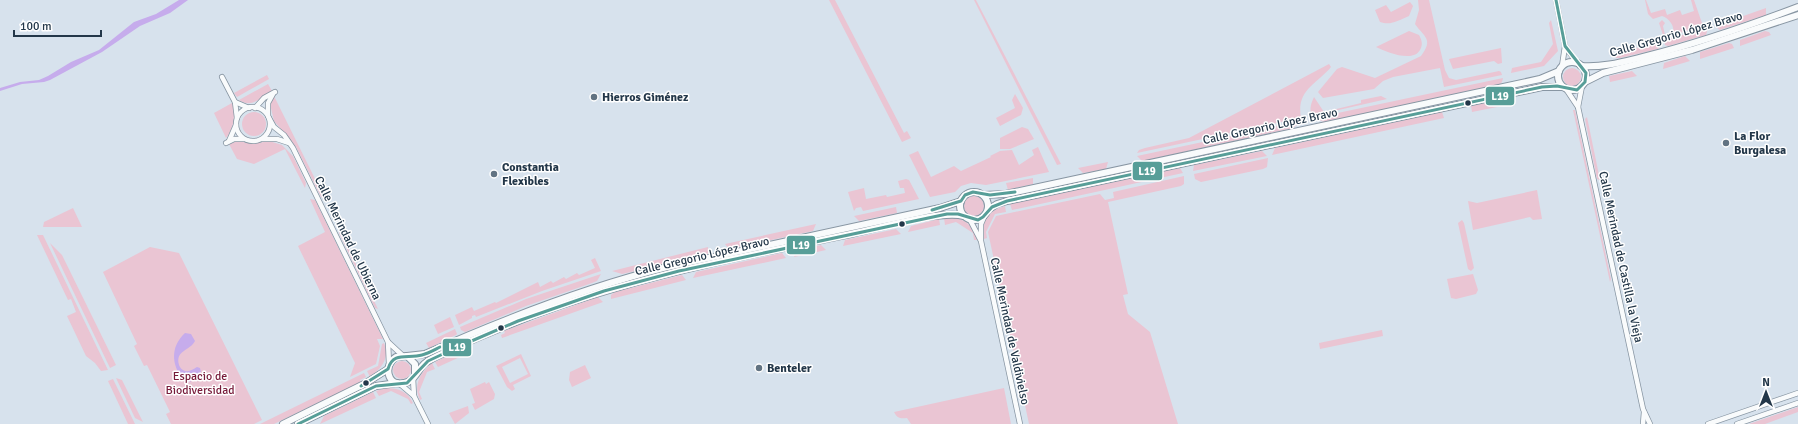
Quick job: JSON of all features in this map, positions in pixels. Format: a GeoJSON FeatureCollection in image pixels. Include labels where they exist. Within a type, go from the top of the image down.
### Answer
{"type":"FeatureCollection","features":[{"type":"Feature","properties":{"kind":"main road","name":"Calle Gregorio López Bravo"},"geometry":{"type":"LineString","coordinates":[[1580,65],[1605,66],[1665,51],[1733,30],[1798,7]]}},
{"type":"Feature","properties":{"kind":"main road","name":"Calle Gregorio López Bravo"},"geometry":{"type":"LineString","coordinates":[[1583,84],[1603,73],[1692,50],[1798,15]]}},
{"type":"Feature","properties":{"kind":"main road"},"geometry":{"type":"LineString","coordinates":[[1571,62],[1580,65],[1586,73],[1583,84],[1576,90],[1564,88],[1558,79],[1560,69],[1571,62]]}},
{"type":"Feature","properties":{"kind":"main road","name":"Calle Gregorio López Bravo"},"geometry":{"type":"LineString","coordinates":[[984,195],[1006,194],[1354,120],[1544,78],[1560,69]]}},
{"type":"Feature","properties":{"kind":"main road","name":"Calle Gregorio López Bravo"},"geometry":{"type":"LineString","coordinates":[[988,210],[997,204],[1022,198],[1542,87],[1564,88]]}},
{"type":"Feature","properties":{"kind":"main road"},"geometry":{"type":"LineString","coordinates":[[973,192],[984,195],[988,202],[988,210],[984,217],[970,220],[964,216],[961,211],[960,201],[965,195],[973,192]]}},
{"type":"Feature","properties":{"kind":"main road","name":"Calle Gregorio López Bravo"},"geometry":{"type":"LineString","coordinates":[[404,356],[425,354],[525,311],[625,278],[667,267],[940,208],[960,201]]}},
{"type":"Feature","properties":{"kind":"main road","name":"Calle Gregorio López Bravo"},"geometry":{"type":"LineString","coordinates":[[414,377],[428,361],[489,333],[552,309],[617,287],[687,269],[933,216],[947,214],[964,216]]}},
{"type":"Feature","properties":{"kind":"main road"},"geometry":{"type":"LineString","coordinates":[[282,424],[366,383],[388,367],[394,358],[404,356],[415,364],[414,377],[407,383],[376,386],[298,424]]}},
{"type":"Feature","properties":{"kind":"main road"},"geometry":{"type":"LineString","coordinates":[[388,367],[390,378],[399,383]]}},
{"type":"Feature","properties":{"kind":"street"},"geometry":{"type":"LineString","coordinates":[[1556,0],[1565,46],[1560,69]]}},
{"type":"Feature","properties":{"kind":"street"},"geometry":{"type":"LineString","coordinates":[[1565,46],[1580,65]]}},
{"type":"Feature","properties":{"kind":"street"},"geometry":{"type":"LineString","coordinates":[[222,77],[235,102],[238,118]]}},
{"type":"Feature","properties":{"kind":"street","name":"Calle Merindad de Castilla la Vieja"},"geometry":{"type":"LineString","coordinates":[[1578,107],[1583,84]]}},
{"type":"Feature","properties":{"kind":"street","name":"Calle Merindad de Castilla la Vieja"},"geometry":{"type":"LineString","coordinates":[[1564,88],[1578,107],[1644,412],[1650,424]]}},
{"type":"Feature","properties":{"kind":"street"},"geometry":{"type":"LineString","coordinates":[[246,139],[228,142],[240,113],[252,108],[264,98],[274,93],[268,103],[269,128],[260,139]]}},
{"type":"Feature","properties":{"kind":"street"},"geometry":{"type":"LineString","coordinates":[[235,102],[264,112],[268,117]]}},
{"type":"Feature","properties":{"kind":"street","name":"Calle Merindad de Ubierna"},"geometry":{"type":"LineString","coordinates":[[268,117],[274,127],[287,139],[297,156],[388,342],[404,356]]}},
{"type":"Feature","properties":{"kind":"street"},"geometry":{"type":"LineString","coordinates":[[236,124],[239,133],[246,139],[253,141],[260,139],[276,139],[289,144]]}},
{"type":"Feature","properties":{"kind":"street","name":"Calle Merindad de Valdivielso"},"geometry":{"type":"LineString","coordinates":[[984,217],[981,228],[981,241],[1020,424]]}},
{"type":"Feature","properties":{"kind":"street","name":"Calle Merindad de Valdivielso"},"geometry":{"type":"LineString","coordinates":[[970,220],[981,241]]}},
{"type":"Feature","properties":{"kind":"street","name":"Calle Merindad de Ubierna"},"geometry":{"type":"LineString","coordinates":[[388,342],[388,367]]}},
{"type":"Feature","properties":{"kind":"street"},"geometry":{"type":"LineString","coordinates":[[414,377],[414,396]]}},
{"type":"Feature","properties":{"kind":"street"},"geometry":{"type":"LineString","coordinates":[[399,383],[414,396],[428,424]]}},
{"type":"Feature","properties":{"kind":"street"},"geometry":{"type":"LineString","coordinates":[[1708,424],[1798,393]]}},
{"type":"Feature","properties":{"kind":"street"},"geometry":{"type":"LineString","coordinates":[[1737,424],[1798,403]]}},
{"type":"Feature","properties":{"kind":"street","name":"Calle Merindad de Castilla la Vieja"},"geometry":{"type":"LineString","coordinates":[[1643,424],[1644,412]]}},
{"type":"Feature","properties":{"kind":"green space"},"geometry":{"type":"Polygon","coordinates":[[[829,0],[835,0],[904,133],[907,131],[911,138],[902,142],[829,0]]]}},
{"type":"Feature","properties":{"kind":"green space"},"geometry":{"type":"Polygon","coordinates":[[[974,0],[976,0],[1061,164],[1057,165],[974,0]]]}},
{"type":"Feature","properties":{"kind":"green space"},"geometry":{"type":"Polygon","coordinates":[[[1418,0],[1429,0],[1445,70],[1449,78],[1456,80],[1499,71],[1502,75],[1444,87],[1440,68],[1393,77],[1383,81],[1374,89],[1323,98],[1318,92],[1337,69],[1342,67],[1375,78],[1421,56],[1427,46],[1427,42],[1424,35],[1415,24],[1419,10],[1418,0]]]}},
{"type":"Feature","properties":{"kind":"green space"},"geometry":{"type":"Polygon","coordinates":[[[1645,0],[1651,13],[1665,9],[1667,15],[1680,10],[1682,15],[1694,11],[1691,0],[1694,0],[1703,26],[1664,38],[1659,23],[1662,20],[1665,23],[1663,26],[1665,35],[1673,33],[1671,23],[1662,16],[1653,19],[1648,14],[1645,0]]]}},
{"type":"Feature","properties":{"kind":"green space"},"geometry":{"type":"Polygon","coordinates":[[[1410,2],[1413,6],[1409,16],[1391,23],[1380,22],[1375,10],[1386,5],[1391,12],[1410,2]]]}},
{"type":"Feature","properties":{"kind":"green space"},"geometry":{"type":"Polygon","coordinates":[[[1766,8],[1766,15],[1720,30],[1715,26],[1766,8]]]}},
{"type":"Feature","properties":{"kind":"green space"},"geometry":{"type":"Polygon","coordinates":[[[1551,20],[1558,51],[1544,66],[1511,73],[1512,68],[1541,62],[1553,44],[1549,23],[1551,20]]]}},
{"type":"Feature","properties":{"kind":"green space"},"geometry":{"type":"Polygon","coordinates":[[[1708,28],[1706,35],[1668,46],[1665,45],[1664,40],[1708,28]]]}},
{"type":"Feature","properties":{"kind":"green space"},"geometry":{"type":"Polygon","coordinates":[[[1409,31],[1419,35],[1421,39],[1422,46],[1417,54],[1412,56],[1399,55],[1376,47],[1409,31]]]}},
{"type":"Feature","properties":{"kind":"green space"},"geometry":{"type":"Polygon","coordinates":[[[1765,31],[1769,32],[1771,35],[1740,46],[1740,40],[1765,31]]]}},
{"type":"Feature","properties":{"kind":"green space"},"geometry":{"type":"Polygon","coordinates":[[[1659,42],[1660,46],[1658,49],[1620,58],[1616,58],[1614,54],[1659,42]]]}},
{"type":"Feature","properties":{"kind":"green space"},"geometry":{"type":"Polygon","coordinates":[[[1729,43],[1732,44],[1734,48],[1700,59],[1700,52],[1729,43]]]}},
{"type":"Feature","properties":{"kind":"green space"},"geometry":{"type":"Polygon","coordinates":[[[1501,48],[1502,63],[1498,64],[1494,61],[1453,69],[1449,59],[1501,48]]]}},
{"type":"Feature","properties":{"kind":"green space"},"geometry":{"type":"Polygon","coordinates":[[[1685,56],[1690,61],[1663,69],[1664,63],[1685,56]]]}},
{"type":"Feature","properties":{"kind":"green space"},"geometry":{"type":"Polygon","coordinates":[[[1329,64],[1331,67],[1304,94],[1300,109],[1301,118],[1137,153],[1139,150],[1145,148],[1189,138],[1329,64]]]}},
{"type":"Feature","properties":{"kind":"green space"},"geometry":{"type":"Polygon","coordinates":[[[1568,68],[1576,68],[1581,73],[1579,84],[1576,86],[1568,86],[1563,81],[1563,73],[1568,68]]]}},
{"type":"Feature","properties":{"kind":"green space"},"geometry":{"type":"Polygon","coordinates":[[[1632,71],[1637,76],[1610,82],[1609,76],[1632,71]]]}},
{"type":"Feature","properties":{"kind":"green space"},"geometry":{"type":"Polygon","coordinates":[[[267,75],[269,79],[237,97],[234,93],[267,75]]]}},
{"type":"Feature","properties":{"kind":"green space"},"geometry":{"type":"Polygon","coordinates":[[[1503,78],[1500,84],[1324,122],[1314,118],[1503,78]]]}},
{"type":"Feature","properties":{"kind":"green space"},"geometry":{"type":"Polygon","coordinates":[[[268,84],[272,91],[256,101],[248,103],[239,100],[268,84]]]}},
{"type":"Feature","properties":{"kind":"green space"},"geometry":{"type":"Polygon","coordinates":[[[1015,94],[1023,108],[1021,115],[1000,126],[996,118],[1015,108],[1012,100],[1015,94]]]}},
{"type":"Feature","properties":{"kind":"green space"},"geometry":{"type":"Polygon","coordinates":[[[274,96],[325,199],[321,197],[296,147],[274,121],[270,104],[274,96]]]}},
{"type":"Feature","properties":{"kind":"green space"},"geometry":{"type":"Polygon","coordinates":[[[1381,96],[1387,99],[1312,116],[1311,113],[1311,106],[1314,97],[1324,112],[1361,103],[1361,100],[1381,96]]]}},
{"type":"Feature","properties":{"kind":"green space"},"geometry":{"type":"Polygon","coordinates":[[[1508,98],[1512,104],[1472,112],[1471,106],[1508,98]]]}},
{"type":"Feature","properties":{"kind":"green space"},"geometry":{"type":"Polygon","coordinates":[[[232,103],[234,122],[226,138],[214,113],[232,103]]]}},
{"type":"Feature","properties":{"kind":"green space"},"geometry":{"type":"Polygon","coordinates":[[[1573,110],[1575,110],[1611,279],[1610,282],[1573,110]]]}},
{"type":"Feature","properties":{"kind":"green space"},"geometry":{"type":"Polygon","coordinates":[[[254,112],[262,116],[266,124],[262,132],[254,136],[246,132],[242,124],[246,116],[254,112]]]}},
{"type":"Feature","properties":{"kind":"green space"},"geometry":{"type":"Polygon","coordinates":[[[1442,112],[1444,118],[1272,155],[1275,148],[1442,112]]]}},
{"type":"Feature","properties":{"kind":"green space"},"geometry":{"type":"Polygon","coordinates":[[[1587,117],[1600,180],[1597,179],[1585,119],[1587,117]]]}},
{"type":"Feature","properties":{"kind":"green space"},"geometry":{"type":"Polygon","coordinates":[[[1301,121],[1293,128],[1142,161],[1137,156],[1301,121]]]}},
{"type":"Feature","properties":{"kind":"green space"},"geometry":{"type":"Polygon","coordinates":[[[1022,127],[1028,129],[1034,139],[1010,149],[1000,149],[1000,138],[1022,127]]]}},
{"type":"Feature","properties":{"kind":"green space"},"geometry":{"type":"Polygon","coordinates":[[[238,141],[253,144],[269,141],[282,145],[293,156],[306,183],[305,188],[285,149],[254,164],[237,159],[229,144],[238,141]]]}},
{"type":"Feature","properties":{"kind":"green space"},"geometry":{"type":"Polygon","coordinates":[[[1038,147],[1049,172],[986,185],[971,183],[961,186],[955,192],[930,197],[909,155],[918,151],[931,177],[954,166],[961,171],[991,157],[990,156],[1000,151],[1012,150],[1019,165],[1034,155],[1032,150],[1038,147]]]}},
{"type":"Feature","properties":{"kind":"green space"},"geometry":{"type":"Polygon","coordinates":[[[1262,151],[1267,156],[1193,171],[1194,165],[1262,151]]]}},
{"type":"Feature","properties":{"kind":"green space"},"geometry":{"type":"Polygon","coordinates":[[[1268,158],[1267,167],[1263,169],[1201,182],[1195,179],[1194,174],[1268,158]]]}},
{"type":"Feature","properties":{"kind":"green space"},"geometry":{"type":"Polygon","coordinates":[[[1108,162],[1106,169],[1083,173],[1078,168],[1108,162]]]}},
{"type":"Feature","properties":{"kind":"green space"},"geometry":{"type":"Polygon","coordinates":[[[1180,168],[1183,173],[1012,210],[1010,204],[1180,168]]]}},
{"type":"Feature","properties":{"kind":"green space"},"geometry":{"type":"Polygon","coordinates":[[[1184,176],[1184,184],[1181,186],[1108,202],[1128,294],[1123,295],[1128,314],[1150,332],[1178,424],[1029,424],[988,232],[996,216],[1100,194],[1105,200],[1114,198],[1113,192],[1184,176]]]}},
{"type":"Feature","properties":{"kind":"green space"},"geometry":{"type":"Polygon","coordinates":[[[1033,178],[1033,184],[1008,190],[1006,183],[1033,178]]]}},
{"type":"Feature","properties":{"kind":"green space"},"geometry":{"type":"Polygon","coordinates":[[[906,179],[909,180],[919,199],[863,211],[861,207],[856,208],[854,211],[848,192],[864,188],[866,199],[886,195],[887,197],[905,193],[904,188],[900,188],[898,181],[906,179]]]}},
{"type":"Feature","properties":{"kind":"green space"},"geometry":{"type":"Polygon","coordinates":[[[1537,190],[1542,219],[1533,220],[1530,217],[1473,230],[1468,201],[1477,203],[1537,190]]]}},
{"type":"Feature","properties":{"kind":"green space"},"geometry":{"type":"Polygon","coordinates":[[[974,196],[981,199],[984,206],[981,213],[974,216],[967,213],[964,206],[967,199],[974,196]]]}},
{"type":"Feature","properties":{"kind":"green space"},"geometry":{"type":"Polygon","coordinates":[[[310,199],[315,200],[383,339],[377,339],[380,346],[376,364],[350,377],[355,363],[298,246],[325,232],[310,199]]]}},
{"type":"Feature","properties":{"kind":"green space"},"geometry":{"type":"Polygon","coordinates":[[[1005,206],[1006,212],[995,214],[986,232],[987,238],[984,239],[983,233],[987,218],[994,211],[1005,206]]]}},
{"type":"Feature","properties":{"kind":"green space"},"geometry":{"type":"Polygon","coordinates":[[[896,207],[897,213],[859,221],[854,216],[896,207]]]}},
{"type":"Feature","properties":{"kind":"green space"},"geometry":{"type":"Polygon","coordinates":[[[73,208],[82,227],[43,227],[44,222],[73,208]]]}},
{"type":"Feature","properties":{"kind":"green space"},"geometry":{"type":"Polygon","coordinates":[[[949,217],[960,219],[968,223],[977,240],[974,240],[973,233],[956,222],[945,225],[944,218],[949,217]]]}},
{"type":"Feature","properties":{"kind":"green space"},"geometry":{"type":"Polygon","coordinates":[[[939,219],[940,225],[908,232],[911,226],[939,219]]]}},
{"type":"Feature","properties":{"kind":"green space"},"geometry":{"type":"Polygon","coordinates":[[[1462,220],[1464,223],[1474,268],[1471,271],[1468,269],[1458,223],[1462,220]]]}},
{"type":"Feature","properties":{"kind":"green space"},"geometry":{"type":"Polygon","coordinates":[[[816,224],[813,231],[729,249],[725,244],[816,224]]]}},
{"type":"Feature","properties":{"kind":"green space"},"geometry":{"type":"Polygon","coordinates":[[[896,229],[901,234],[843,246],[845,240],[896,229]]]}},
{"type":"Feature","properties":{"kind":"green space"},"geometry":{"type":"Polygon","coordinates":[[[340,231],[378,309],[375,308],[339,233],[340,231]]]}},
{"type":"Feature","properties":{"kind":"green space"},"geometry":{"type":"Polygon","coordinates":[[[37,235],[43,235],[108,370],[101,371],[95,363],[86,356],[67,316],[76,312],[71,299],[68,300],[37,235]]]}},
{"type":"Feature","properties":{"kind":"green space"},"geometry":{"type":"Polygon","coordinates":[[[50,243],[62,255],[116,365],[110,368],[50,243]]]}},
{"type":"Feature","properties":{"kind":"green space"},"geometry":{"type":"Polygon","coordinates":[[[821,245],[826,250],[794,257],[797,250],[821,245]]]}},
{"type":"Feature","properties":{"kind":"green space","name":"Espacio de Biodiversidad"},"geometry":{"type":"Polygon","coordinates":[[[150,247],[179,253],[262,420],[254,424],[171,424],[166,414],[170,412],[147,365],[144,366],[134,346],[137,344],[103,272],[150,247]]]}},
{"type":"Feature","properties":{"kind":"green space"},"geometry":{"type":"Polygon","coordinates":[[[708,247],[708,254],[622,274],[612,271],[708,247]]]}},
{"type":"Feature","properties":{"kind":"green space"},"geometry":{"type":"Polygon","coordinates":[[[782,253],[786,258],[693,278],[696,272],[782,253]]]}},
{"type":"Feature","properties":{"kind":"green space"},"geometry":{"type":"Polygon","coordinates":[[[595,258],[601,271],[542,291],[476,317],[475,315],[472,316],[472,318],[459,325],[455,315],[472,307],[474,311],[495,302],[496,303],[538,282],[540,287],[551,281],[553,283],[564,277],[566,279],[577,273],[579,275],[595,268],[591,260],[595,258]]]}},
{"type":"Feature","properties":{"kind":"green space"},"geometry":{"type":"Polygon","coordinates":[[[601,274],[597,281],[592,283],[526,306],[465,332],[461,330],[460,327],[526,299],[601,274]]]}},
{"type":"Feature","properties":{"kind":"green space"},"geometry":{"type":"Polygon","coordinates":[[[1473,274],[1478,290],[1476,294],[1456,299],[1451,298],[1447,279],[1473,274]]]}},
{"type":"Feature","properties":{"kind":"green space"},"geometry":{"type":"Polygon","coordinates":[[[682,275],[686,280],[611,299],[611,295],[615,292],[682,275]]]}},
{"type":"Feature","properties":{"kind":"green space"},"geometry":{"type":"Polygon","coordinates":[[[598,297],[603,302],[502,338],[501,335],[505,333],[504,331],[598,297]]]}},
{"type":"Feature","properties":{"kind":"green space"},"geometry":{"type":"Polygon","coordinates":[[[450,317],[454,327],[438,334],[434,325],[450,317]]]}},
{"type":"Feature","properties":{"kind":"green space"},"geometry":{"type":"Polygon","coordinates":[[[455,329],[456,335],[429,348],[426,343],[455,329]]]}},
{"type":"Feature","properties":{"kind":"green space"},"geometry":{"type":"Polygon","coordinates":[[[1382,330],[1383,336],[1320,349],[1319,343],[1382,330]]]}},
{"type":"Feature","properties":{"kind":"green space"},"geometry":{"type":"Polygon","coordinates":[[[384,343],[386,353],[384,362],[370,377],[367,371],[378,366],[382,344],[384,343]]]}},
{"type":"Feature","properties":{"kind":"green space"},"geometry":{"type":"Polygon","coordinates":[[[464,348],[473,351],[438,367],[435,362],[464,348]]]}},
{"type":"Feature","properties":{"kind":"green space"},"geometry":{"type":"Polygon","coordinates":[[[521,354],[531,376],[513,385],[515,389],[512,391],[507,387],[496,366],[521,354]],[[520,358],[502,367],[510,383],[528,374],[520,358]]]}},
{"type":"Feature","properties":{"kind":"green space"},"geometry":{"type":"Polygon","coordinates":[[[398,361],[406,361],[411,366],[409,377],[406,379],[398,379],[393,374],[393,366],[398,361]]]}},
{"type":"Feature","properties":{"kind":"green space"},"geometry":{"type":"Polygon","coordinates":[[[432,363],[435,369],[427,372],[419,392],[422,399],[420,400],[417,389],[419,380],[424,371],[432,363]]]}},
{"type":"Feature","properties":{"kind":"green space"},"geometry":{"type":"Polygon","coordinates":[[[585,365],[591,378],[572,387],[569,380],[570,372],[585,365]]]}},
{"type":"Feature","properties":{"kind":"green space"},"geometry":{"type":"Polygon","coordinates":[[[364,373],[366,377],[360,380],[361,382],[274,424],[260,424],[364,373]]]}},
{"type":"Feature","properties":{"kind":"green space"},"geometry":{"type":"Polygon","coordinates":[[[116,378],[122,380],[143,422],[135,418],[116,378]]]}},
{"type":"Feature","properties":{"kind":"green space"},"geometry":{"type":"Polygon","coordinates":[[[113,379],[135,424],[128,424],[108,381],[113,379]]]}},
{"type":"Feature","properties":{"kind":"green space"},"geometry":{"type":"Polygon","coordinates":[[[485,382],[486,384],[489,382],[495,394],[494,399],[475,410],[472,404],[475,403],[470,389],[485,382]]]}},
{"type":"Feature","properties":{"kind":"green space"},"geometry":{"type":"Polygon","coordinates":[[[386,388],[395,389],[406,393],[413,403],[411,404],[408,399],[391,391],[379,396],[376,391],[386,388]]]}},
{"type":"Feature","properties":{"kind":"green space"},"geometry":{"type":"Polygon","coordinates":[[[1004,388],[1011,424],[911,424],[907,418],[899,418],[894,412],[1004,388]]]}},
{"type":"Feature","properties":{"kind":"green space"},"geometry":{"type":"Polygon","coordinates":[[[373,392],[376,398],[320,424],[324,416],[373,392]]]}},
{"type":"Feature","properties":{"kind":"green space"},"geometry":{"type":"Polygon","coordinates":[[[468,406],[469,413],[455,424],[449,413],[468,406]]]}},
{"type":"Feature","properties":{"kind":"green space"},"geometry":{"type":"Polygon","coordinates":[[[1798,407],[1798,412],[1765,424],[1749,424],[1798,407]]]}},
{"type":"Feature","properties":{"kind":"shaded area"},"geometry":{"type":"Polygon","coordinates":[[[179,0],[188,0],[170,13],[140,26],[102,52],[50,80],[22,84],[0,91],[0,88],[20,82],[39,80],[48,76],[71,62],[99,50],[134,22],[156,14],[179,0]]]}},
{"type":"Feature","properties":{"kind":"shaded area"},"geometry":{"type":"Polygon","coordinates":[[[185,333],[191,334],[195,341],[179,356],[179,366],[185,371],[197,367],[200,368],[201,372],[190,382],[185,381],[180,375],[174,359],[177,343],[185,333]]]}},
{"type":"Feature","properties":{"kind":"transit line","name":"L19"},"geometry":{"type":"LineString","coordinates":[[298,424],[376,386],[407,383],[428,361],[518,321],[604,291],[679,271],[947,214],[958,214],[978,220],[983,217],[992,207],[1007,201],[1542,87],[1557,86],[1577,90],[1585,82],[1586,73],[1565,46],[1556,0]]}},
{"type":"Feature","properties":{"kind":"transit line","name":"L19"},"geometry":{"type":"LineString","coordinates":[[932,210],[961,201],[965,195],[973,192],[990,195],[1015,192]]}},
{"type":"Feature","properties":{"kind":"transit line","name":"L19"},"geometry":{"type":"LineString","coordinates":[[361,386],[388,369],[390,363],[397,358],[422,355],[440,347]]}},
{"type":"Feature","properties":{"kind":"place","name":"Hierros Giménez"},"geometry":{"type":"Point","coordinates":[594,97]}},
{"type":"Feature","properties":{"kind":"place","name":"La Flor Burgalesa"},"geometry":{"type":"Point","coordinates":[1726,143]}},
{"type":"Feature","properties":{"kind":"place","name":"Constantia Flexibles"},"geometry":{"type":"Point","coordinates":[494,174]}},
{"type":"Feature","properties":{"kind":"place","name":"Benteler"},"geometry":{"type":"Point","coordinates":[759,368]}}]}
